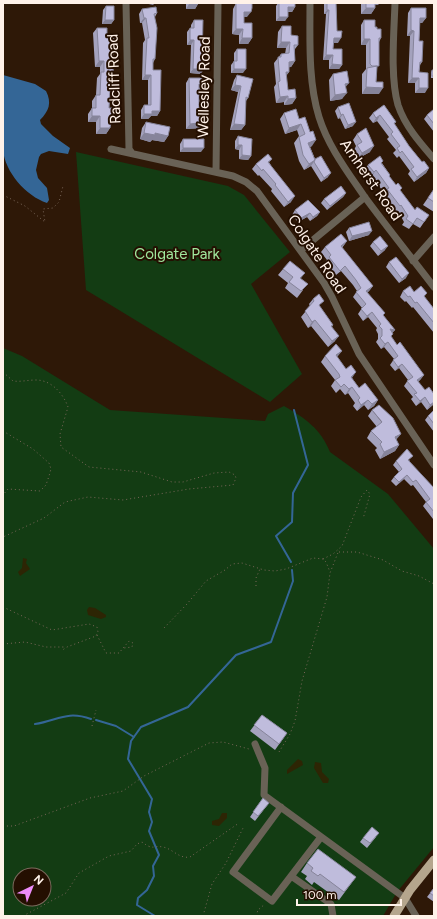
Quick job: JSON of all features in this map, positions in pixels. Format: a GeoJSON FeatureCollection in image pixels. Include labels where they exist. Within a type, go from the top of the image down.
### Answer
{"type":"FeatureCollection","features":[{"type":"Feature","properties":{"kind":"main road"},"geometry":{"type":"LineString","coordinates":[[394,916],[405,898],[434,860]]}},
{"type":"Feature","properties":{"kind":"street","name":"Radcliff Road"},"geometry":{"type":"LineString","coordinates":[[126,3],[129,150],[132,153]]}},
{"type":"Feature","properties":{"kind":"street","name":"Wellesley Road"},"geometry":{"type":"LineString","coordinates":[[216,172],[218,3]]}},
{"type":"Feature","properties":{"kind":"street","name":"Amherst Road"},"geometry":{"type":"LineString","coordinates":[[310,3],[311,76],[319,118],[333,149],[365,197],[434,287]]}},
{"type":"Feature","properties":{"kind":"street"},"geometry":{"type":"LineString","coordinates":[[395,3],[395,90],[399,106],[408,125],[434,159]]}},
{"type":"Feature","properties":{"kind":"street","name":"Colgate Road"},"geometry":{"type":"LineString","coordinates":[[111,150],[132,153],[216,172],[246,182],[257,191],[301,250],[332,297],[359,354],[434,465]]}},
{"type":"Feature","properties":{"kind":"street"},"geometry":{"type":"LineString","coordinates":[[301,250],[365,197]]}},
{"type":"Feature","properties":{"kind":"street"},"geometry":{"type":"LineString","coordinates":[[413,261],[434,237]]}},
{"type":"Feature","properties":{"kind":"street"},"geometry":{"type":"LineString","coordinates":[[252,746],[265,768],[264,795],[405,898],[416,916]]}},
{"type":"Feature","properties":{"kind":"street"},"geometry":{"type":"LineString","coordinates":[[281,807],[233,872],[272,901],[321,837]]}},
{"type":"Feature","properties":{"kind":"street"},"geometry":{"type":"LineString","coordinates":[[291,876],[326,899],[333,908],[333,916]]}},
{"type":"Feature","properties":{"kind":"path"},"geometry":{"type":"LineString","coordinates":[[3,194],[25,206],[45,222],[43,209],[53,208],[59,202],[63,186]]}},
{"type":"Feature","properties":{"kind":"path"},"geometry":{"type":"LineString","coordinates":[[3,372],[13,381],[37,380],[47,382],[56,388],[68,407],[60,434],[61,447],[89,467],[141,472],[176,483],[214,473],[229,472],[235,475],[236,478],[232,485],[189,489],[131,499],[114,500],[88,497],[65,502],[44,518],[3,537]]}},
{"type":"Feature","properties":{"kind":"path"},"geometry":{"type":"LineString","coordinates":[[3,431],[33,449],[49,462],[51,469],[46,485],[40,491],[8,489],[3,495]]}},
{"type":"Feature","properties":{"kind":"path"},"geometry":{"type":"LineString","coordinates":[[279,752],[290,734],[295,720],[302,683],[327,597],[330,572],[338,551],[347,536],[361,497],[367,490],[370,494],[363,519]]}},
{"type":"Feature","properties":{"kind":"path"},"geometry":{"type":"LineString","coordinates":[[164,628],[179,614],[206,581],[225,570],[230,565],[242,563],[260,569],[280,571],[314,558],[323,559],[338,551],[357,552],[383,560],[402,571],[419,576],[434,584]]}},
{"type":"Feature","properties":{"kind":"path"},"geometry":{"type":"LineString","coordinates":[[323,559],[326,562],[330,572]]}},
{"type":"Feature","properties":{"kind":"path"},"geometry":{"type":"LineString","coordinates":[[256,586],[256,578],[260,569]]}},
{"type":"Feature","properties":{"kind":"path"},"geometry":{"type":"LineString","coordinates":[[3,607],[52,630],[89,624],[94,625],[98,631],[97,635],[106,653],[115,654],[124,648],[129,641],[133,643],[132,647],[124,648]]}},
{"type":"Feature","properties":{"kind":"path"},"geometry":{"type":"LineString","coordinates":[[62,651],[65,648],[97,635]]}},
{"type":"Feature","properties":{"kind":"path"},"geometry":{"type":"LineString","coordinates":[[3,644],[25,642],[46,647],[65,648]]}},
{"type":"Feature","properties":{"kind":"path"},"geometry":{"type":"LineString","coordinates":[[92,726],[96,710]]}},
{"type":"Feature","properties":{"kind":"path"},"geometry":{"type":"LineString","coordinates":[[3,826],[14,826],[90,798],[110,795],[123,791],[144,776],[209,743],[223,742],[252,746]]}},
{"type":"Feature","properties":{"kind":"path"},"geometry":{"type":"LineString","coordinates":[[23,916],[66,893],[79,873],[109,856],[131,851],[137,844],[142,842],[150,848],[172,850],[184,858],[190,857],[238,823]]}},
{"type":"Feature","properties":{"kind":"path"},"geometry":{"type":"LineString","coordinates":[[203,916],[212,884],[226,863],[244,826]]}},
{"type":"Feature","properties":{"kind":"path"},"geometry":{"type":"LineString","coordinates":[[256,916],[258,910],[270,899]]}},
{"type":"Feature","properties":{"kind":"green space","name":"Colgate Park"},"geometry":{"type":"Polygon","coordinates":[[[76,152],[228,186],[244,195],[290,252],[251,284],[302,374],[270,402],[86,290],[76,152]]]}},
{"type":"Feature","properties":{"kind":"green space"},"geometry":{"type":"Polygon","coordinates":[[[3,348],[22,356],[110,410],[265,421],[268,414],[284,406],[312,425],[322,437],[330,452],[388,494],[434,549],[434,847],[397,892],[383,916],[3,916],[3,348]]]}},
{"type":"Feature","properties":{"kind":"sand"},"geometry":{"type":"Polygon","coordinates":[[[23,558],[27,559],[26,563],[30,569],[20,576],[18,572],[22,568],[23,558]]]}},
{"type":"Feature","properties":{"kind":"sand"},"geometry":{"type":"Polygon","coordinates":[[[89,607],[95,608],[106,615],[106,617],[101,619],[88,615],[87,610],[89,607]]]}},
{"type":"Feature","properties":{"kind":"sand"},"geometry":{"type":"Polygon","coordinates":[[[298,759],[302,761],[303,765],[287,774],[287,770],[298,759]]]}},
{"type":"Feature","properties":{"kind":"sand"},"geometry":{"type":"Polygon","coordinates":[[[315,762],[321,763],[322,772],[329,779],[328,783],[323,783],[314,768],[315,762]]]}},
{"type":"Feature","properties":{"kind":"sand"},"geometry":{"type":"Polygon","coordinates":[[[222,813],[227,813],[227,818],[219,826],[212,825],[212,821],[219,819],[222,813]]]}},
{"type":"Feature","properties":{"kind":"water"},"geometry":{"type":"Polygon","coordinates":[[[3,75],[35,84],[46,91],[49,99],[49,107],[40,120],[41,124],[53,136],[70,148],[68,154],[49,151],[41,154],[39,157],[36,170],[38,178],[47,188],[49,200],[47,203],[39,200],[24,189],[12,175],[8,167],[3,150],[2,132],[3,75]]]}},
{"type":"Feature","properties":{"kind":"building"},"geometry":{"type":"Polygon","coordinates":[[[236,3],[252,3],[251,12],[244,12],[244,23],[252,23],[252,38],[242,38],[243,29],[236,29],[236,3]]]}},
{"type":"Feature","properties":{"kind":"building"},"geometry":{"type":"Polygon","coordinates":[[[279,3],[295,3],[295,7],[288,7],[288,17],[279,17],[279,3]]]}},
{"type":"Feature","properties":{"kind":"building"},"geometry":{"type":"Polygon","coordinates":[[[327,3],[336,3],[337,31],[342,31],[341,38],[334,38],[333,49],[342,49],[342,65],[332,64],[333,55],[326,55],[329,10],[327,10],[327,3]]]}},
{"type":"Feature","properties":{"kind":"building"},"geometry":{"type":"Polygon","coordinates":[[[366,3],[375,3],[375,8],[366,8],[366,3]]]}},
{"type":"Feature","properties":{"kind":"building"},"geometry":{"type":"Polygon","coordinates":[[[106,6],[114,6],[114,20],[105,20],[106,6]]]}},
{"type":"Feature","properties":{"kind":"building"},"geometry":{"type":"Polygon","coordinates":[[[156,7],[157,13],[154,14],[157,28],[153,70],[161,70],[160,111],[152,111],[152,114],[144,114],[144,105],[151,105],[151,75],[145,75],[147,38],[149,38],[146,18],[144,18],[142,9],[156,7]]]}},
{"type":"Feature","properties":{"kind":"building"},"geometry":{"type":"Polygon","coordinates":[[[411,8],[426,8],[426,18],[420,18],[419,41],[423,41],[422,62],[420,62],[419,72],[428,73],[428,88],[419,88],[419,78],[412,78],[414,31],[411,30],[411,8]]]}},
{"type":"Feature","properties":{"kind":"building"},"geometry":{"type":"Polygon","coordinates":[[[194,20],[203,20],[202,61],[204,61],[204,69],[193,69],[194,40],[190,40],[190,28],[194,28],[194,20]]]}},
{"type":"Feature","properties":{"kind":"building"},"geometry":{"type":"Polygon","coordinates":[[[364,20],[375,20],[375,27],[377,27],[377,29],[381,29],[381,38],[379,38],[379,66],[372,66],[370,64],[370,39],[364,39],[364,20]]]}},
{"type":"Feature","properties":{"kind":"building"},"geometry":{"type":"Polygon","coordinates":[[[282,26],[291,26],[291,35],[298,36],[298,45],[294,45],[295,61],[289,62],[289,72],[286,72],[288,90],[295,89],[296,98],[288,99],[288,96],[280,97],[278,82],[280,81],[278,57],[281,57],[281,54],[289,53],[290,42],[281,42],[282,26]]]}},
{"type":"Feature","properties":{"kind":"building"},"geometry":{"type":"Polygon","coordinates":[[[97,28],[107,28],[107,37],[114,37],[113,74],[111,74],[109,108],[113,108],[110,128],[100,128],[100,116],[92,116],[92,108],[96,108],[96,95],[100,95],[101,72],[104,72],[104,61],[99,61],[97,28]]]}},
{"type":"Feature","properties":{"kind":"building"},"geometry":{"type":"Polygon","coordinates":[[[237,49],[246,49],[246,69],[234,69],[234,61],[237,61],[237,49]]]}},
{"type":"Feature","properties":{"kind":"building"},"geometry":{"type":"Polygon","coordinates":[[[377,66],[376,82],[383,82],[383,88],[366,87],[367,68],[377,66]]]}},
{"type":"Feature","properties":{"kind":"building"},"geometry":{"type":"Polygon","coordinates":[[[432,70],[434,70],[434,76],[432,76],[432,70]]]}},
{"type":"Feature","properties":{"kind":"building"},"geometry":{"type":"Polygon","coordinates":[[[347,71],[349,83],[345,84],[347,93],[335,95],[333,74],[347,71]]]}},
{"type":"Feature","properties":{"kind":"building"},"geometry":{"type":"Polygon","coordinates":[[[237,75],[253,79],[248,98],[246,97],[245,125],[234,124],[241,86],[235,85],[237,75]]]}},
{"type":"Feature","properties":{"kind":"building"},"geometry":{"type":"Polygon","coordinates":[[[189,78],[206,78],[206,84],[199,84],[199,113],[206,113],[206,122],[190,124],[189,78]]]}},
{"type":"Feature","properties":{"kind":"building"},"geometry":{"type":"Polygon","coordinates":[[[349,103],[356,122],[348,125],[343,114],[341,115],[338,107],[349,103]]]}},
{"type":"Feature","properties":{"kind":"building"},"geometry":{"type":"Polygon","coordinates":[[[384,105],[396,122],[394,123],[409,146],[429,168],[417,177],[411,169],[414,167],[402,151],[400,153],[397,148],[400,146],[391,134],[393,132],[380,115],[376,118],[373,113],[384,105]]]}},
{"type":"Feature","properties":{"kind":"building"},"geometry":{"type":"Polygon","coordinates":[[[296,109],[299,119],[305,117],[310,132],[313,131],[316,140],[308,143],[315,160],[309,164],[303,155],[299,137],[305,134],[301,124],[289,128],[284,113],[296,109]]]}},
{"type":"Feature","properties":{"kind":"building"},"geometry":{"type":"Polygon","coordinates":[[[434,109],[434,124],[427,115],[434,109]]]}},
{"type":"Feature","properties":{"kind":"building"},"geometry":{"type":"Polygon","coordinates":[[[146,122],[170,127],[168,136],[155,133],[155,135],[144,133],[146,122]]]}},
{"type":"Feature","properties":{"kind":"building"},"geometry":{"type":"Polygon","coordinates":[[[366,128],[374,146],[362,153],[357,145],[362,142],[357,134],[366,128]]]}},
{"type":"Feature","properties":{"kind":"building"},"geometry":{"type":"Polygon","coordinates":[[[238,136],[252,139],[251,156],[242,155],[242,145],[238,145],[238,136]]]}},
{"type":"Feature","properties":{"kind":"building"},"geometry":{"type":"Polygon","coordinates":[[[183,139],[204,139],[204,148],[183,148],[183,139]]]}},
{"type":"Feature","properties":{"kind":"building"},"geometry":{"type":"Polygon","coordinates":[[[268,154],[272,159],[268,162],[295,196],[288,202],[275,185],[276,184],[263,169],[262,171],[256,164],[268,154]]]}},
{"type":"Feature","properties":{"kind":"building"},"geometry":{"type":"Polygon","coordinates":[[[321,156],[331,173],[324,178],[314,162],[315,159],[321,156]]]}},
{"type":"Feature","properties":{"kind":"building"},"geometry":{"type":"Polygon","coordinates":[[[380,156],[383,161],[381,163],[390,175],[389,176],[396,185],[398,183],[402,188],[400,190],[415,210],[417,207],[429,215],[424,222],[417,218],[413,224],[406,219],[408,216],[401,205],[400,206],[387,189],[389,188],[376,170],[374,172],[368,165],[380,156]]]}},
{"type":"Feature","properties":{"kind":"building"},"geometry":{"type":"Polygon","coordinates":[[[341,186],[346,193],[330,206],[324,199],[341,186]]]}},
{"type":"Feature","properties":{"kind":"building"},"geometry":{"type":"Polygon","coordinates":[[[434,189],[434,202],[428,198],[434,189]]]}},
{"type":"Feature","properties":{"kind":"building"},"geometry":{"type":"Polygon","coordinates":[[[308,200],[320,212],[313,217],[310,213],[301,218],[295,210],[308,200]]]}},
{"type":"Feature","properties":{"kind":"building"},"geometry":{"type":"Polygon","coordinates":[[[369,222],[372,231],[352,236],[349,228],[369,222]]]}},
{"type":"Feature","properties":{"kind":"building"},"geometry":{"type":"Polygon","coordinates":[[[341,234],[347,241],[341,246],[373,286],[366,291],[385,313],[383,315],[395,330],[390,329],[393,334],[391,336],[397,345],[400,342],[424,375],[417,380],[425,390],[429,387],[434,394],[434,402],[430,405],[425,397],[420,401],[414,394],[417,393],[407,381],[413,377],[402,364],[398,367],[393,360],[398,356],[388,342],[385,344],[380,338],[382,336],[382,329],[379,326],[381,324],[372,312],[367,316],[361,309],[366,304],[356,292],[361,288],[356,280],[345,266],[340,271],[329,257],[331,255],[325,247],[341,234]]]}},
{"type":"Feature","properties":{"kind":"building"},"geometry":{"type":"Polygon","coordinates":[[[380,236],[388,246],[381,251],[373,242],[380,236]]]}},
{"type":"Feature","properties":{"kind":"building"},"geometry":{"type":"Polygon","coordinates":[[[396,257],[409,273],[402,279],[389,262],[396,257]]]}},
{"type":"Feature","properties":{"kind":"building"},"geometry":{"type":"Polygon","coordinates":[[[290,261],[305,273],[300,278],[308,284],[301,291],[289,282],[293,277],[283,269],[290,261]]]}},
{"type":"Feature","properties":{"kind":"building"},"geometry":{"type":"Polygon","coordinates":[[[410,286],[414,292],[421,286],[427,293],[424,296],[434,309],[434,323],[417,302],[415,303],[410,296],[408,297],[403,291],[410,286]]]}},
{"type":"Feature","properties":{"kind":"building"},"geometry":{"type":"Polygon","coordinates":[[[319,294],[324,301],[319,305],[333,325],[331,326],[339,336],[332,341],[315,320],[312,322],[305,311],[314,301],[313,299],[319,294]]]}},
{"type":"Feature","properties":{"kind":"building"},"geometry":{"type":"Polygon","coordinates":[[[336,344],[342,351],[336,355],[346,369],[351,365],[356,372],[351,377],[359,388],[365,383],[378,400],[372,404],[368,400],[361,405],[358,400],[360,398],[352,387],[349,389],[344,384],[341,387],[335,380],[340,377],[339,374],[325,356],[336,344]]]}},
{"type":"Feature","properties":{"kind":"building"},"geometry":{"type":"Polygon","coordinates":[[[379,405],[393,418],[401,434],[395,437],[399,445],[384,452],[380,444],[382,442],[371,431],[382,422],[372,410],[379,405]]]}},
{"type":"Feature","properties":{"kind":"building"},"geometry":{"type":"Polygon","coordinates":[[[434,410],[434,424],[428,416],[434,410]]]}},
{"type":"Feature","properties":{"kind":"building"},"geometry":{"type":"Polygon","coordinates":[[[407,449],[413,456],[408,460],[434,488],[434,512],[426,502],[430,499],[416,480],[413,482],[407,475],[399,482],[394,477],[402,469],[396,461],[407,449]]]}},
{"type":"Feature","properties":{"kind":"building"},"geometry":{"type":"Polygon","coordinates":[[[262,715],[287,733],[279,744],[254,725],[262,715]]]}},
{"type":"Feature","properties":{"kind":"building"},"geometry":{"type":"Polygon","coordinates":[[[263,798],[269,803],[258,816],[253,812],[263,798]]]}},
{"type":"Feature","properties":{"kind":"building"},"geometry":{"type":"Polygon","coordinates":[[[372,827],[379,833],[370,843],[363,838],[372,827]]]}},
{"type":"Feature","properties":{"kind":"building"},"geometry":{"type":"Polygon","coordinates":[[[318,849],[356,877],[344,892],[320,874],[318,876],[311,871],[313,868],[307,863],[318,849]]]}},
{"type":"Feature","properties":{"kind":"building"},"geometry":{"type":"Polygon","coordinates":[[[434,888],[434,896],[430,893],[434,888]]]}},
{"type":"Feature","properties":{"kind":"waterway"},"geometry":{"type":"LineString","coordinates":[[291,562],[276,536],[292,522],[293,493],[308,465],[294,410]]}},
{"type":"Feature","properties":{"kind":"waterway"},"geometry":{"type":"LineString","coordinates":[[155,916],[137,905],[138,898],[147,890],[154,876],[153,866],[159,855],[149,831],[152,822],[149,812],[152,799],[128,759],[131,741],[141,727],[188,707],[236,655],[271,642],[293,581],[292,570]]}},
{"type":"Feature","properties":{"kind":"waterway"},"geometry":{"type":"LineString","coordinates":[[35,724],[68,716],[91,719]]}},
{"type":"Feature","properties":{"kind":"waterway"},"geometry":{"type":"LineString","coordinates":[[96,720],[116,726],[134,737]]}}]}
